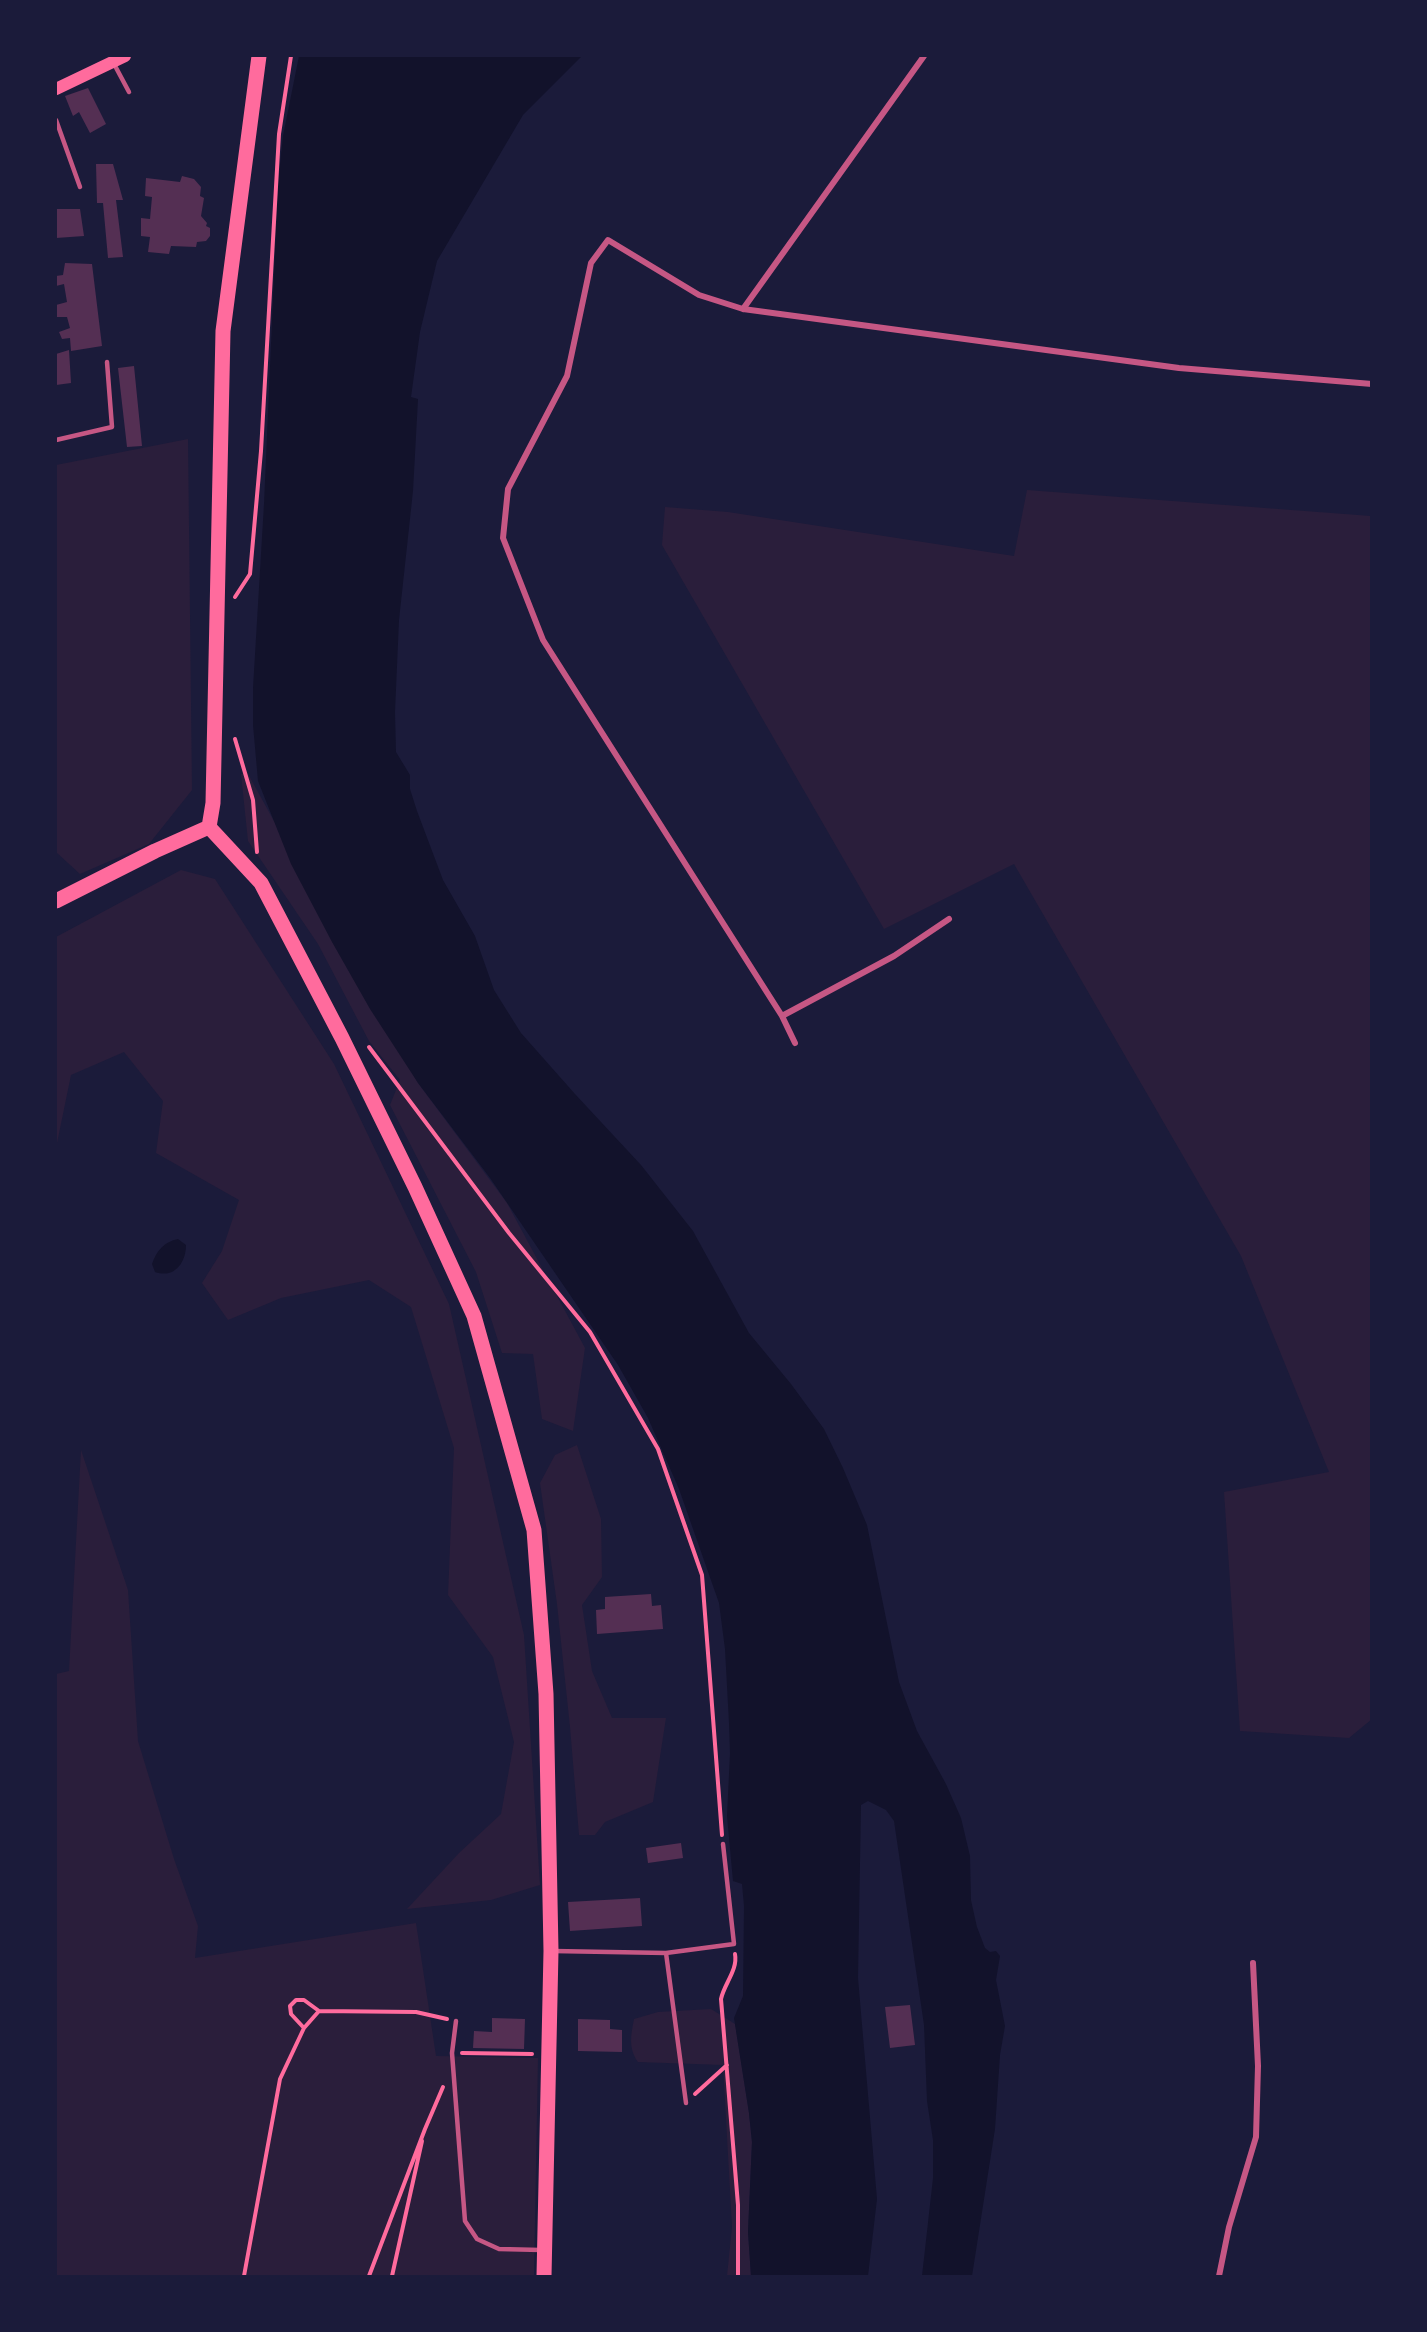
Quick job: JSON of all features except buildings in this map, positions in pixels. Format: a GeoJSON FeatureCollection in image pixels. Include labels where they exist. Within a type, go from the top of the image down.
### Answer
{"type":"FeatureCollection","features":[{"type":"Feature","properties":{"kind":"main road"},"geometry":{"type":"LineString","coordinates":[[209,827],[213,803],[223,332],[259,56]]}},
{"type":"Feature","properties":{"kind":"main road"},"geometry":{"type":"LineString","coordinates":[[56,89],[119,58]]}},
{"type":"Feature","properties":{"kind":"main road"},"geometry":{"type":"LineString","coordinates":[[56,901],[155,851],[209,827]]}},
{"type":"Feature","properties":{"kind":"main road"},"geometry":{"type":"LineString","coordinates":[[209,827],[261,883],[348,1049],[415,1187],[474,1316],[534,1530],[546,1694],[551,1951],[544,2277]]}},
{"type":"Feature","properties":{"kind":"street"},"geometry":{"type":"LineString","coordinates":[[743,309],[924,56]]}},
{"type":"Feature","properties":{"kind":"street"},"geometry":{"type":"LineString","coordinates":[[795,1043],[782,1016],[543,640],[503,538],[508,489],[567,376],[591,263],[608,240],[699,295],[743,309],[1179,369],[1371,384]]}},
{"type":"Feature","properties":{"kind":"street"},"geometry":{"type":"LineString","coordinates":[[782,1016],[894,956],[949,919]]}},
{"type":"Feature","properties":{"kind":"street"},"geometry":{"type":"LineString","coordinates":[[1219,2277],[1229,2227],[1256,2137],[1258,2066],[1253,1963]]}},
{"type":"Feature","properties":{"kind":"lane"},"geometry":{"type":"LineString","coordinates":[[119,58],[129,92]]}},
{"type":"Feature","properties":{"kind":"lane"},"geometry":{"type":"LineString","coordinates":[[56,120],[80,187]]}},
{"type":"Feature","properties":{"kind":"lane"},"geometry":{"type":"LineString","coordinates":[[56,440],[112,427],[107,362]]}},
{"type":"Feature","properties":{"kind":"lane"},"geometry":{"type":"LineString","coordinates":[[551,1951],[666,1953],[734,1944],[723,1844]]}},
{"type":"Feature","properties":{"kind":"lane"},"geometry":{"type":"LineString","coordinates":[[666,1953],[686,2103]]}},
{"type":"Feature","properties":{"kind":"lane"},"geometry":{"type":"LineString","coordinates":[[456,2021],[452,2053],[465,2221],[477,2240],[499,2249],[544,2250]]}},
{"type":"Feature","properties":{"kind":"path"},"geometry":{"type":"LineString","coordinates":[[232,601],[250,574],[262,439],[279,134],[291,56]]}},
{"type":"Feature","properties":{"kind":"path"},"geometry":{"type":"LineString","coordinates":[[235,739],[253,800],[257,853]]}},
{"type":"Feature","properties":{"kind":"path"},"geometry":{"type":"LineString","coordinates":[[369,1047],[509,1233],[590,1332],[658,1449],[702,1575],[723,1844]]}},
{"type":"Feature","properties":{"kind":"path"},"geometry":{"type":"LineString","coordinates":[[734,1944],[736,1960],[723,1988],[721,1999],[738,2205],[738,2277]]}},
{"type":"Feature","properties":{"kind":"path"},"geometry":{"type":"LineString","coordinates":[[304,2028],[291,2014],[290,2006],[296,2000],[304,2000],[319,2011],[416,2012],[456,2021]]}},
{"type":"Feature","properties":{"kind":"path"},"geometry":{"type":"LineString","coordinates":[[244,2277],[280,2079],[304,2028],[319,2011]]}},
{"type":"Feature","properties":{"kind":"path"},"geometry":{"type":"LineString","coordinates":[[452,2053],[548,2054]]}},
{"type":"Feature","properties":{"kind":"path"},"geometry":{"type":"LineString","coordinates":[[369,2277],[425,2129],[453,2064]]}},
{"type":"Feature","properties":{"kind":"path"},"geometry":{"type":"LineString","coordinates":[[686,2103],[727,2064]]}},
{"type":"Feature","properties":{"kind":"path"},"geometry":{"type":"LineString","coordinates":[[392,2277],[425,2129]]}},
{"type":"Feature","properties":{"kind":"shaded area"},"geometry":{"type":"Polygon","coordinates":[[[299,56],[582,56],[523,115],[437,261],[420,332],[411,397],[418,399],[413,491],[399,620],[395,712],[396,752],[410,775],[410,789],[443,880],[475,936],[494,990],[521,1033],[641,1165],[693,1231],[749,1333],[824,1429],[867,1525],[899,1682],[917,1731],[946,1784],[961,1818],[970,1856],[971,1900],[977,1927],[985,1948],[990,1952],[996,1951],[1000,1956],[996,1980],[1005,2026],[1000,2055],[995,2129],[972,2276],[922,2276],[933,2178],[933,2140],[927,2101],[924,2025],[894,1821],[886,1810],[868,1801],[861,1805],[858,1978],[877,2199],[868,2276],[751,2276],[748,2232],[752,2142],[734,2018],[743,1996],[744,1906],[742,1884],[733,1881],[727,1816],[729,1723],[725,1649],[719,1603],[679,1489],[648,1418],[618,1365],[490,1178],[418,1083],[370,1009],[291,864],[258,781],[253,725],[253,688],[264,504],[278,184],[283,136],[299,56]]]}},
{"type":"Feature","properties":{"kind":"shaded area"},"geometry":{"type":"Polygon","coordinates":[[[188,439],[192,790],[149,844],[80,874],[56,852],[56,465],[188,439]]]}},
{"type":"Feature","properties":{"kind":"shaded area"},"geometry":{"type":"Polygon","coordinates":[[[1027,490],[1371,516],[1372,1719],[1349,1738],[1240,1731],[1224,1492],[1329,1472],[1241,1256],[1014,864],[884,929],[662,545],[665,507],[728,512],[1014,556],[1027,490]]]}},
{"type":"Feature","properties":{"kind":"shaded area"},"geometry":{"type":"Polygon","coordinates":[[[247,772],[418,1083],[507,1203],[585,1348],[573,1431],[542,1419],[533,1354],[502,1353],[476,1272],[390,1105],[400,1080],[369,1041],[318,944],[248,841],[241,774],[247,772]]]}},
{"type":"Feature","properties":{"kind":"shaded area"},"geometry":{"type":"Polygon","coordinates":[[[181,870],[215,879],[334,1064],[449,1304],[524,1635],[540,1885],[491,1900],[407,1909],[459,1853],[501,1814],[514,1742],[493,1657],[448,1595],[454,1448],[411,1307],[369,1280],[281,1298],[228,1320],[202,1283],[222,1251],[239,1200],[156,1153],[163,1101],[124,1052],[71,1075],[56,1148],[56,937],[181,870]]]}},
{"type":"Feature","properties":{"kind":"shaded area"},"geometry":{"type":"Polygon","coordinates":[[[178,1239],[186,1245],[184,1257],[178,1268],[168,1273],[155,1272],[152,1264],[156,1255],[169,1242],[178,1239]]]}},
{"type":"Feature","properties":{"kind":"shaded area"},"geometry":{"type":"Polygon","coordinates":[[[577,1445],[601,1519],[602,1577],[582,1605],[592,1671],[612,1718],[666,1718],[653,1802],[605,1822],[595,1835],[579,1835],[557,1604],[540,1483],[555,1455],[577,1445]]]}},
{"type":"Feature","properties":{"kind":"shaded area"},"geometry":{"type":"Polygon","coordinates":[[[81,1450],[128,1590],[138,1741],[174,1859],[198,1926],[195,1958],[416,1923],[436,2056],[538,2058],[534,2276],[56,2276],[56,1674],[69,1671],[81,1450]]]}},
{"type":"Feature","properties":{"kind":"shaded area"},"geometry":{"type":"Polygon","coordinates":[[[711,2009],[735,2024],[749,2113],[752,2142],[748,2232],[751,2276],[727,2276],[732,2227],[723,2065],[638,2062],[632,2046],[634,2019],[658,2012],[711,2009]]]}}]}
